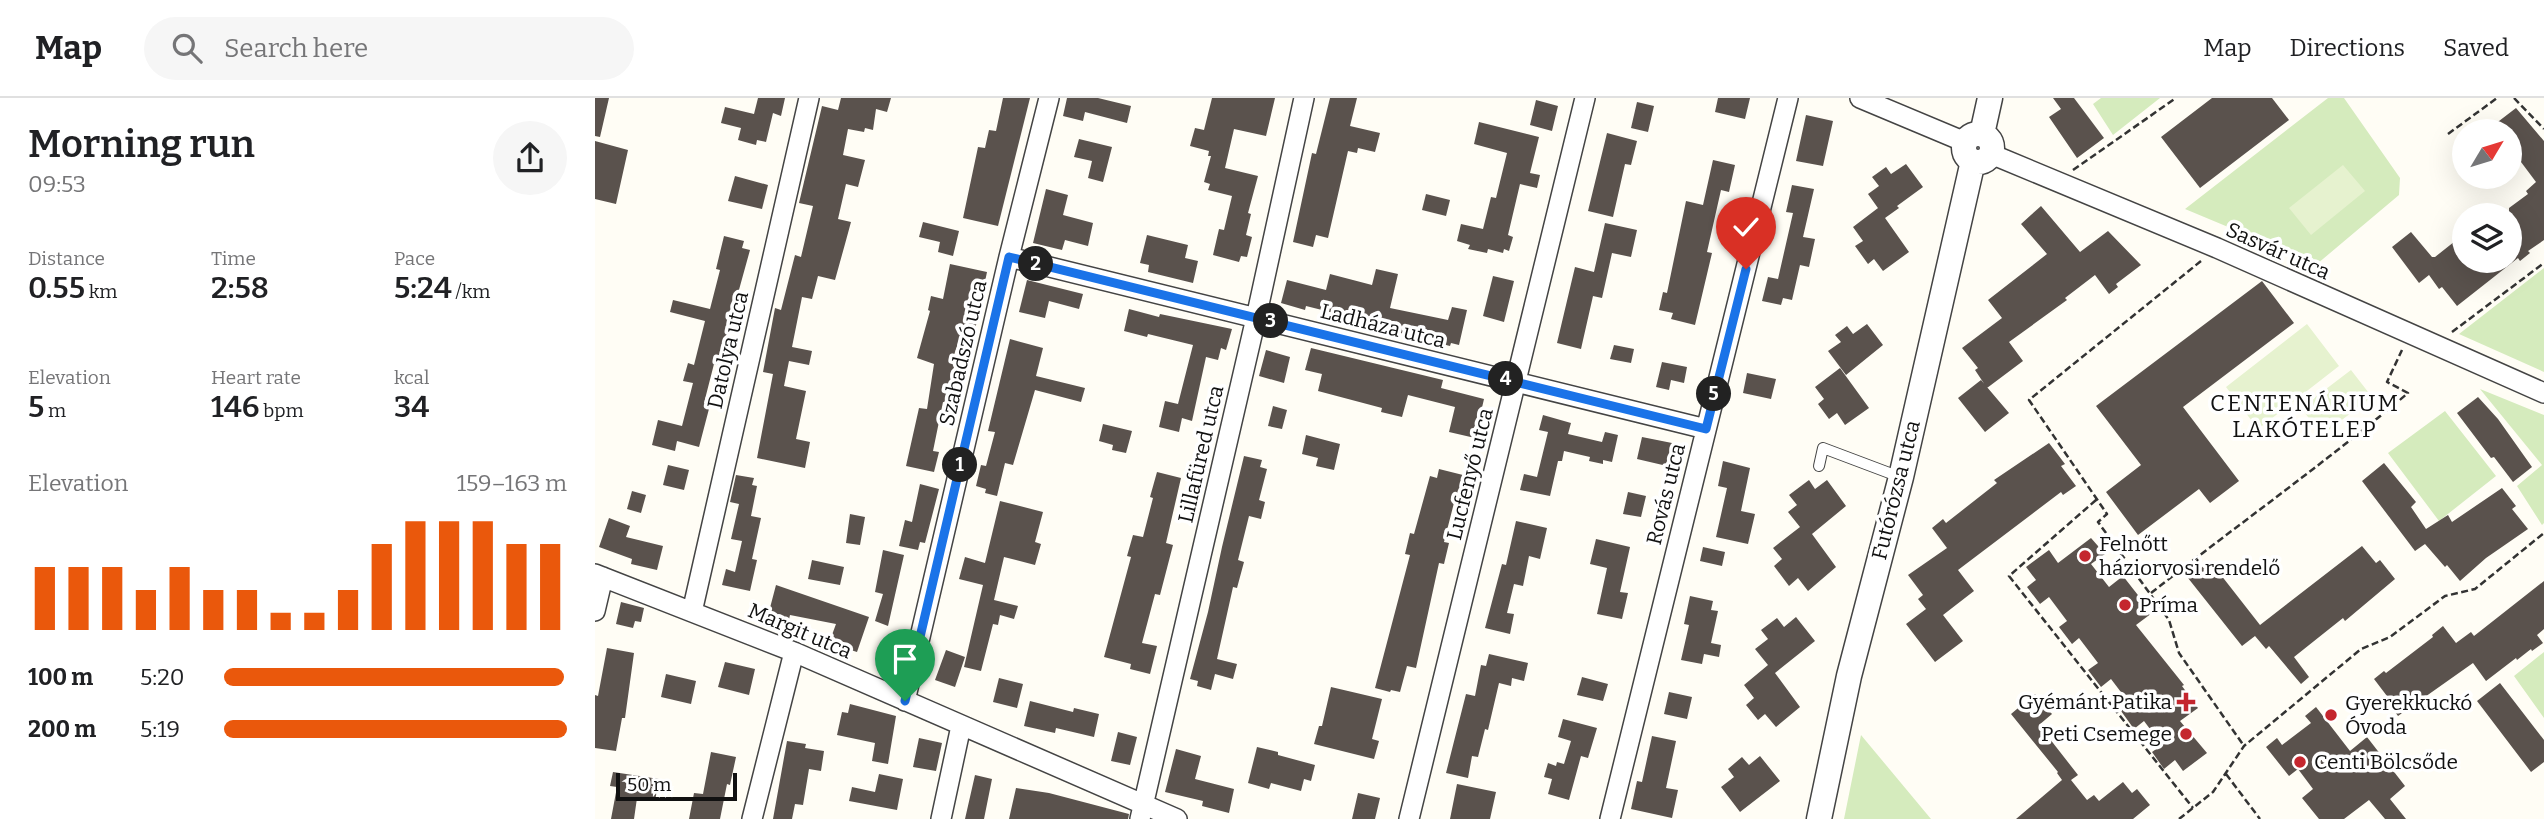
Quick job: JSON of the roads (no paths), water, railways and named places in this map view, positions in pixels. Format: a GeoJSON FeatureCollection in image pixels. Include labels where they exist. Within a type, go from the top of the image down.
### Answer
{"type":"FeatureCollection","features":[{"type":"Feature","properties":{"kind":"street","name":"Datolya utca"},"geometry":{"type":"LineString","coordinates":[[692,612],[809,98]]}},
{"type":"Feature","properties":{"kind":"street","name":"Szabadszó utca"},"geometry":{"type":"LineString","coordinates":[[905,701],[1049,98]]}},
{"type":"Feature","properties":{"kind":"street","name":"Lillafüred utca"},"geometry":{"type":"LineString","coordinates":[[1142,812],[1304,98]]}},
{"type":"Feature","properties":{"kind":"street","name":"Lucfenyő utca"},"geometry":{"type":"LineString","coordinates":[[1409,819],[1585,98]]}},
{"type":"Feature","properties":{"kind":"street","name":"Rovás utca"},"geometry":{"type":"LineString","coordinates":[[1610,819],[1788,98]]}},
{"type":"Feature","properties":{"kind":"street","name":"Sasvár utca"},"geometry":{"type":"LineString","coordinates":[[1860,98],[2217,248],[2544,393]]}},
{"type":"Feature","properties":{"kind":"street","name":"Futórózsa utca"},"geometry":{"type":"LineString","coordinates":[[1819,819],[1849,676],[1901,477],[1990,98]]}},
{"type":"Feature","properties":{"kind":"street","name":"Ladháza utca"},"geometry":{"type":"LineString","coordinates":[[1009,257],[1706,429]]}},
{"type":"Feature","properties":{"kind":"street","name":"Margit utca"},"geometry":{"type":"LineString","coordinates":[[599,575],[795,652],[961,726],[1142,812],[1177,819]]}},
{"type":"Feature","properties":{"kind":"street"},"geometry":{"type":"LineString","coordinates":[[595,611],[599,575]]}},
{"type":"Feature","properties":{"kind":"street"},"geometry":{"type":"LineString","coordinates":[[752,819],[795,652]]}},
{"type":"Feature","properties":{"kind":"street"},"geometry":{"type":"LineString","coordinates":[[941,819],[961,726]]}},
{"type":"Feature","properties":{"kind":"lane"},"geometry":{"type":"LineString","coordinates":[[1819,467],[1823,448],[1901,477]]}},
{"type":"Feature","properties":{"kind":"place","name":"Felnőtt háziorvosi rendelő"},"geometry":{"type":"Point","coordinates":[2085,556]}},
{"type":"Feature","properties":{"kind":"place","name":"Príma"},"geometry":{"type":"Point","coordinates":[2125,605]}},
{"type":"Feature","properties":{"kind":"place","name":"Gyémánt Patika"},"geometry":{"type":"Point","coordinates":[2186,702]}},
{"type":"Feature","properties":{"kind":"place","name":"Gyerekkuckó Óvoda"},"geometry":{"type":"Point","coordinates":[2331,715]}},
{"type":"Feature","properties":{"kind":"place","name":"Peti Csemege"},"geometry":{"type":"Point","coordinates":[2186,734]}},
{"type":"Feature","properties":{"kind":"place","name":"Centi Bölcsőde"},"geometry":{"type":"Point","coordinates":[2300,762]}},
{"type":"Feature","properties":{"kind":"district","name":"CENTENÁRIUM LAKÓTELEP"},"geometry":{"type":"Point","coordinates":[2305,416]}}]}
